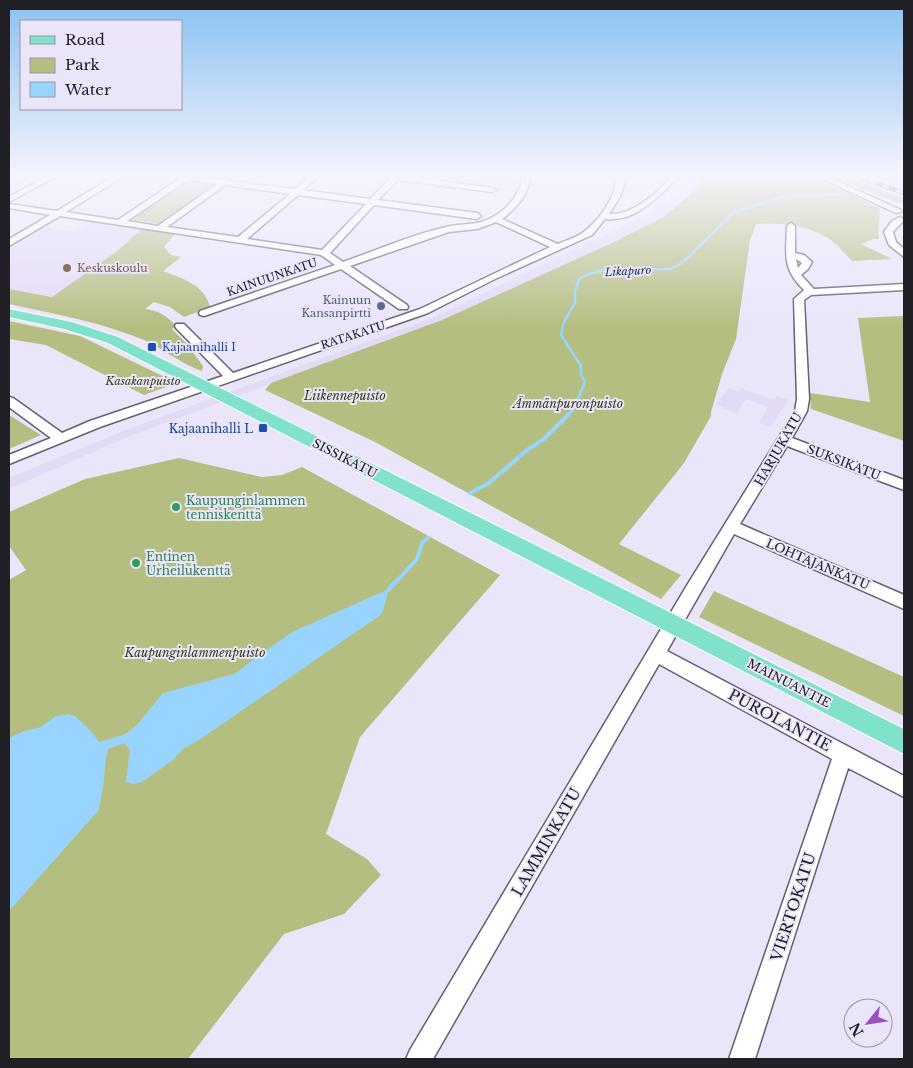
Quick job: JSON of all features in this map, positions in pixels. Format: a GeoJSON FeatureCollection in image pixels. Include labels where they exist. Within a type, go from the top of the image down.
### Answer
{"type":"FeatureCollection","features":[{"type":"Feature","properties":{"kind":"main road","name":"SISSIKATU"},"geometry":{"type":"LineString","coordinates":[[9,313],[68,325],[113,340],[674,624]]}},
{"type":"Feature","properties":{"kind":"main road","name":"MAINUANTIE"},"geometry":{"type":"LineString","coordinates":[[674,624],[904,742]]}},
{"type":"Feature","properties":{"kind":"street"},"geometry":{"type":"LineString","coordinates":[[9,243],[38,226]]}},
{"type":"Feature","properties":{"kind":"street"},"geometry":{"type":"LineString","coordinates":[[146,226],[324,253],[403,307]]}},
{"type":"Feature","properties":{"kind":"street"},"geometry":{"type":"LineString","coordinates":[[240,240],[257,226]]}},
{"type":"Feature","properties":{"kind":"street"},"geometry":{"type":"LineString","coordinates":[[324,253],[350,226]]}},
{"type":"Feature","properties":{"kind":"street","name":"KAINUUNKATU"},"geometry":{"type":"LineString","coordinates":[[204,313],[448,229],[478,226]]}},
{"type":"Feature","properties":{"kind":"street"},"geometry":{"type":"LineString","coordinates":[[511,226],[557,247]]}},
{"type":"Feature","properties":{"kind":"street","name":"RATAKATU"},"geometry":{"type":"LineString","coordinates":[[9,460],[60,438],[204,386],[416,314],[589,233],[595,226]]}},
{"type":"Feature","properties":{"kind":"street"},"geometry":{"type":"LineString","coordinates":[[791,226],[792,269],[811,292],[904,287]]}},
{"type":"Feature","properties":{"kind":"street"},"geometry":{"type":"LineString","coordinates":[[893,226],[888,232],[892,243],[904,254]]}},
{"type":"Feature","properties":{"kind":"street"},"geometry":{"type":"LineString","coordinates":[[791,255],[801,257],[807,262],[805,267],[796,275]]}},
{"type":"Feature","properties":{"kind":"street","name":"HARJUKATU"},"geometry":{"type":"LineString","coordinates":[[674,624],[785,440],[803,406],[799,299],[805,293],[811,292]]}},
{"type":"Feature","properties":{"kind":"street"},"geometry":{"type":"LineString","coordinates":[[180,326],[197,342],[209,358],[231,377]]}},
{"type":"Feature","properties":{"kind":"street"},"geometry":{"type":"LineString","coordinates":[[9,401],[60,438]]}},
{"type":"Feature","properties":{"kind":"street","name":"SUKSIKATU"},"geometry":{"type":"LineString","coordinates":[[785,440],[904,485]]}},
{"type":"Feature","properties":{"kind":"street","name":"LOHTAJANKATU"},"geometry":{"type":"LineString","coordinates":[[732,527],[904,602]]}},
{"type":"Feature","properties":{"kind":"street","name":"LAMMINKATU"},"geometry":{"type":"LineString","coordinates":[[419,1059],[674,624]]}},
{"type":"Feature","properties":{"kind":"street","name":"PUROLANTIE"},"geometry":{"type":"LineString","coordinates":[[656,654],[904,787]]}},
{"type":"Feature","properties":{"kind":"street","name":"VIERTOKATU"},"geometry":{"type":"LineString","coordinates":[[742,1059],[843,754]]}},
{"type":"Feature","properties":{"kind":"shaded area","name":"Keskuskoulu"},"geometry":{"type":"Polygon","coordinates":[[[82,226],[121,226],[142,229],[116,252],[52,297],[9,288],[9,245],[39,227],[73,231],[82,226]]]}},
{"type":"Feature","properties":{"kind":"shaded area"},"geometry":{"type":"Polygon","coordinates":[[[623,226],[646,226],[575,261],[442,320],[125,438],[9,489],[9,478],[123,431],[432,318],[623,226]]]}},
{"type":"Feature","properties":{"kind":"shaded area"},"geometry":{"type":"Polygon","coordinates":[[[729,388],[738,391],[740,388],[774,400],[777,396],[788,400],[771,427],[759,422],[768,407],[746,399],[736,414],[716,404],[729,388]]]}},
{"type":"Feature","properties":{"kind":"green space","name":"Ämmänpuronpuisto"},"geometry":{"type":"Polygon","coordinates":[[[646,226],[755,226],[750,240],[736,339],[722,374],[711,416],[684,463],[619,544],[681,575],[661,599],[375,442],[265,390],[271,383],[442,320],[646,226]]]}},
{"type":"Feature","properties":{"kind":"green space","name":"Ämmänpuronpuisto"},"geometry":{"type":"Polygon","coordinates":[[[794,226],[879,226],[879,239],[861,244],[892,259],[852,261],[830,239],[794,226]]]}},
{"type":"Feature","properties":{"kind":"green space"},"geometry":{"type":"Polygon","coordinates":[[[142,229],[175,234],[164,247],[171,255],[181,257],[163,271],[192,283],[207,299],[210,307],[184,317],[170,307],[154,302],[145,309],[162,314],[176,326],[172,329],[186,343],[203,366],[202,371],[144,340],[111,328],[9,304],[9,289],[52,297],[116,252],[142,229]]]}},
{"type":"Feature","properties":{"kind":"green space"},"geometry":{"type":"Polygon","coordinates":[[[904,316],[904,441],[811,409],[810,393],[870,402],[858,318],[904,316]]]}},
{"type":"Feature","properties":{"kind":"green space","name":"Kasakanpuisto"},"geometry":{"type":"Polygon","coordinates":[[[9,321],[80,336],[177,383],[144,395],[46,345],[9,339],[9,321]]]}},
{"type":"Feature","properties":{"kind":"green space"},"geometry":{"type":"Polygon","coordinates":[[[9,415],[41,435],[9,449],[9,415]]]}},
{"type":"Feature","properties":{"kind":"green space","name":"Kaupunginlammenpuisto"},"geometry":{"type":"Polygon","coordinates":[[[179,458],[262,477],[282,475],[302,467],[500,575],[360,737],[326,834],[367,859],[381,875],[344,914],[284,934],[188,1059],[9,1059],[9,580],[26,570],[9,546],[9,512],[85,479],[179,458]]]}},
{"type":"Feature","properties":{"kind":"green space"},"geometry":{"type":"Polygon","coordinates":[[[714,591],[904,677],[904,716],[699,617],[714,591]]]}},
{"type":"Feature","properties":{"kind":"water"},"geometry":{"type":"Polygon","coordinates":[[[389,589],[382,614],[199,740],[183,749],[173,760],[142,782],[134,784],[126,782],[130,750],[124,743],[108,749],[102,796],[98,811],[9,911],[9,738],[24,731],[41,727],[56,716],[68,714],[75,716],[91,731],[99,742],[124,735],[135,727],[163,693],[234,674],[292,632],[389,589]]]}},
{"type":"Feature","properties":{"kind":"waterway","name":"Likapuro"},"geometry":{"type":"LineString","coordinates":[[470,493],[489,483],[527,450],[544,439],[573,410],[585,382],[581,375],[581,366],[561,335],[564,322],[575,303],[575,291],[579,279],[588,274],[605,270],[671,269],[682,263],[720,226]]}},
{"type":"Feature","properties":{"kind":"waterway"},"geometry":{"type":"LineString","coordinates":[[394,584],[417,559],[422,543],[428,538]]}},
{"type":"Feature","properties":{"kind":"waterway"},"geometry":{"type":"LineString","coordinates":[[389,589],[395,582]]}},
{"type":"Feature","properties":{"kind":"place","name":"Keskuskoulu"},"geometry":{"type":"Point","coordinates":[67,268]}},
{"type":"Feature","properties":{"kind":"place","name":"Kainuun Kansanpirtti"},"geometry":{"type":"Point","coordinates":[381,306]}},
{"type":"Feature","properties":{"kind":"place","name":"Kajaanihalli I"},"geometry":{"type":"Point","coordinates":[152,347]}},
{"type":"Feature","properties":{"kind":"place","name":"Kajaanihalli L"},"geometry":{"type":"Point","coordinates":[263,428]}},
{"type":"Feature","properties":{"kind":"place","name":"Kaupunginlammen tenniskenttä"},"geometry":{"type":"Point","coordinates":[176,507]}},
{"type":"Feature","properties":{"kind":"place","name":"Entinen Urheilukenttä"},"geometry":{"type":"Point","coordinates":[136,563]}},
{"type":"Feature","properties":{"kind":"park label","name":"Liikennepuisto"},"geometry":{"type":"Point","coordinates":[345,395]}}]}
